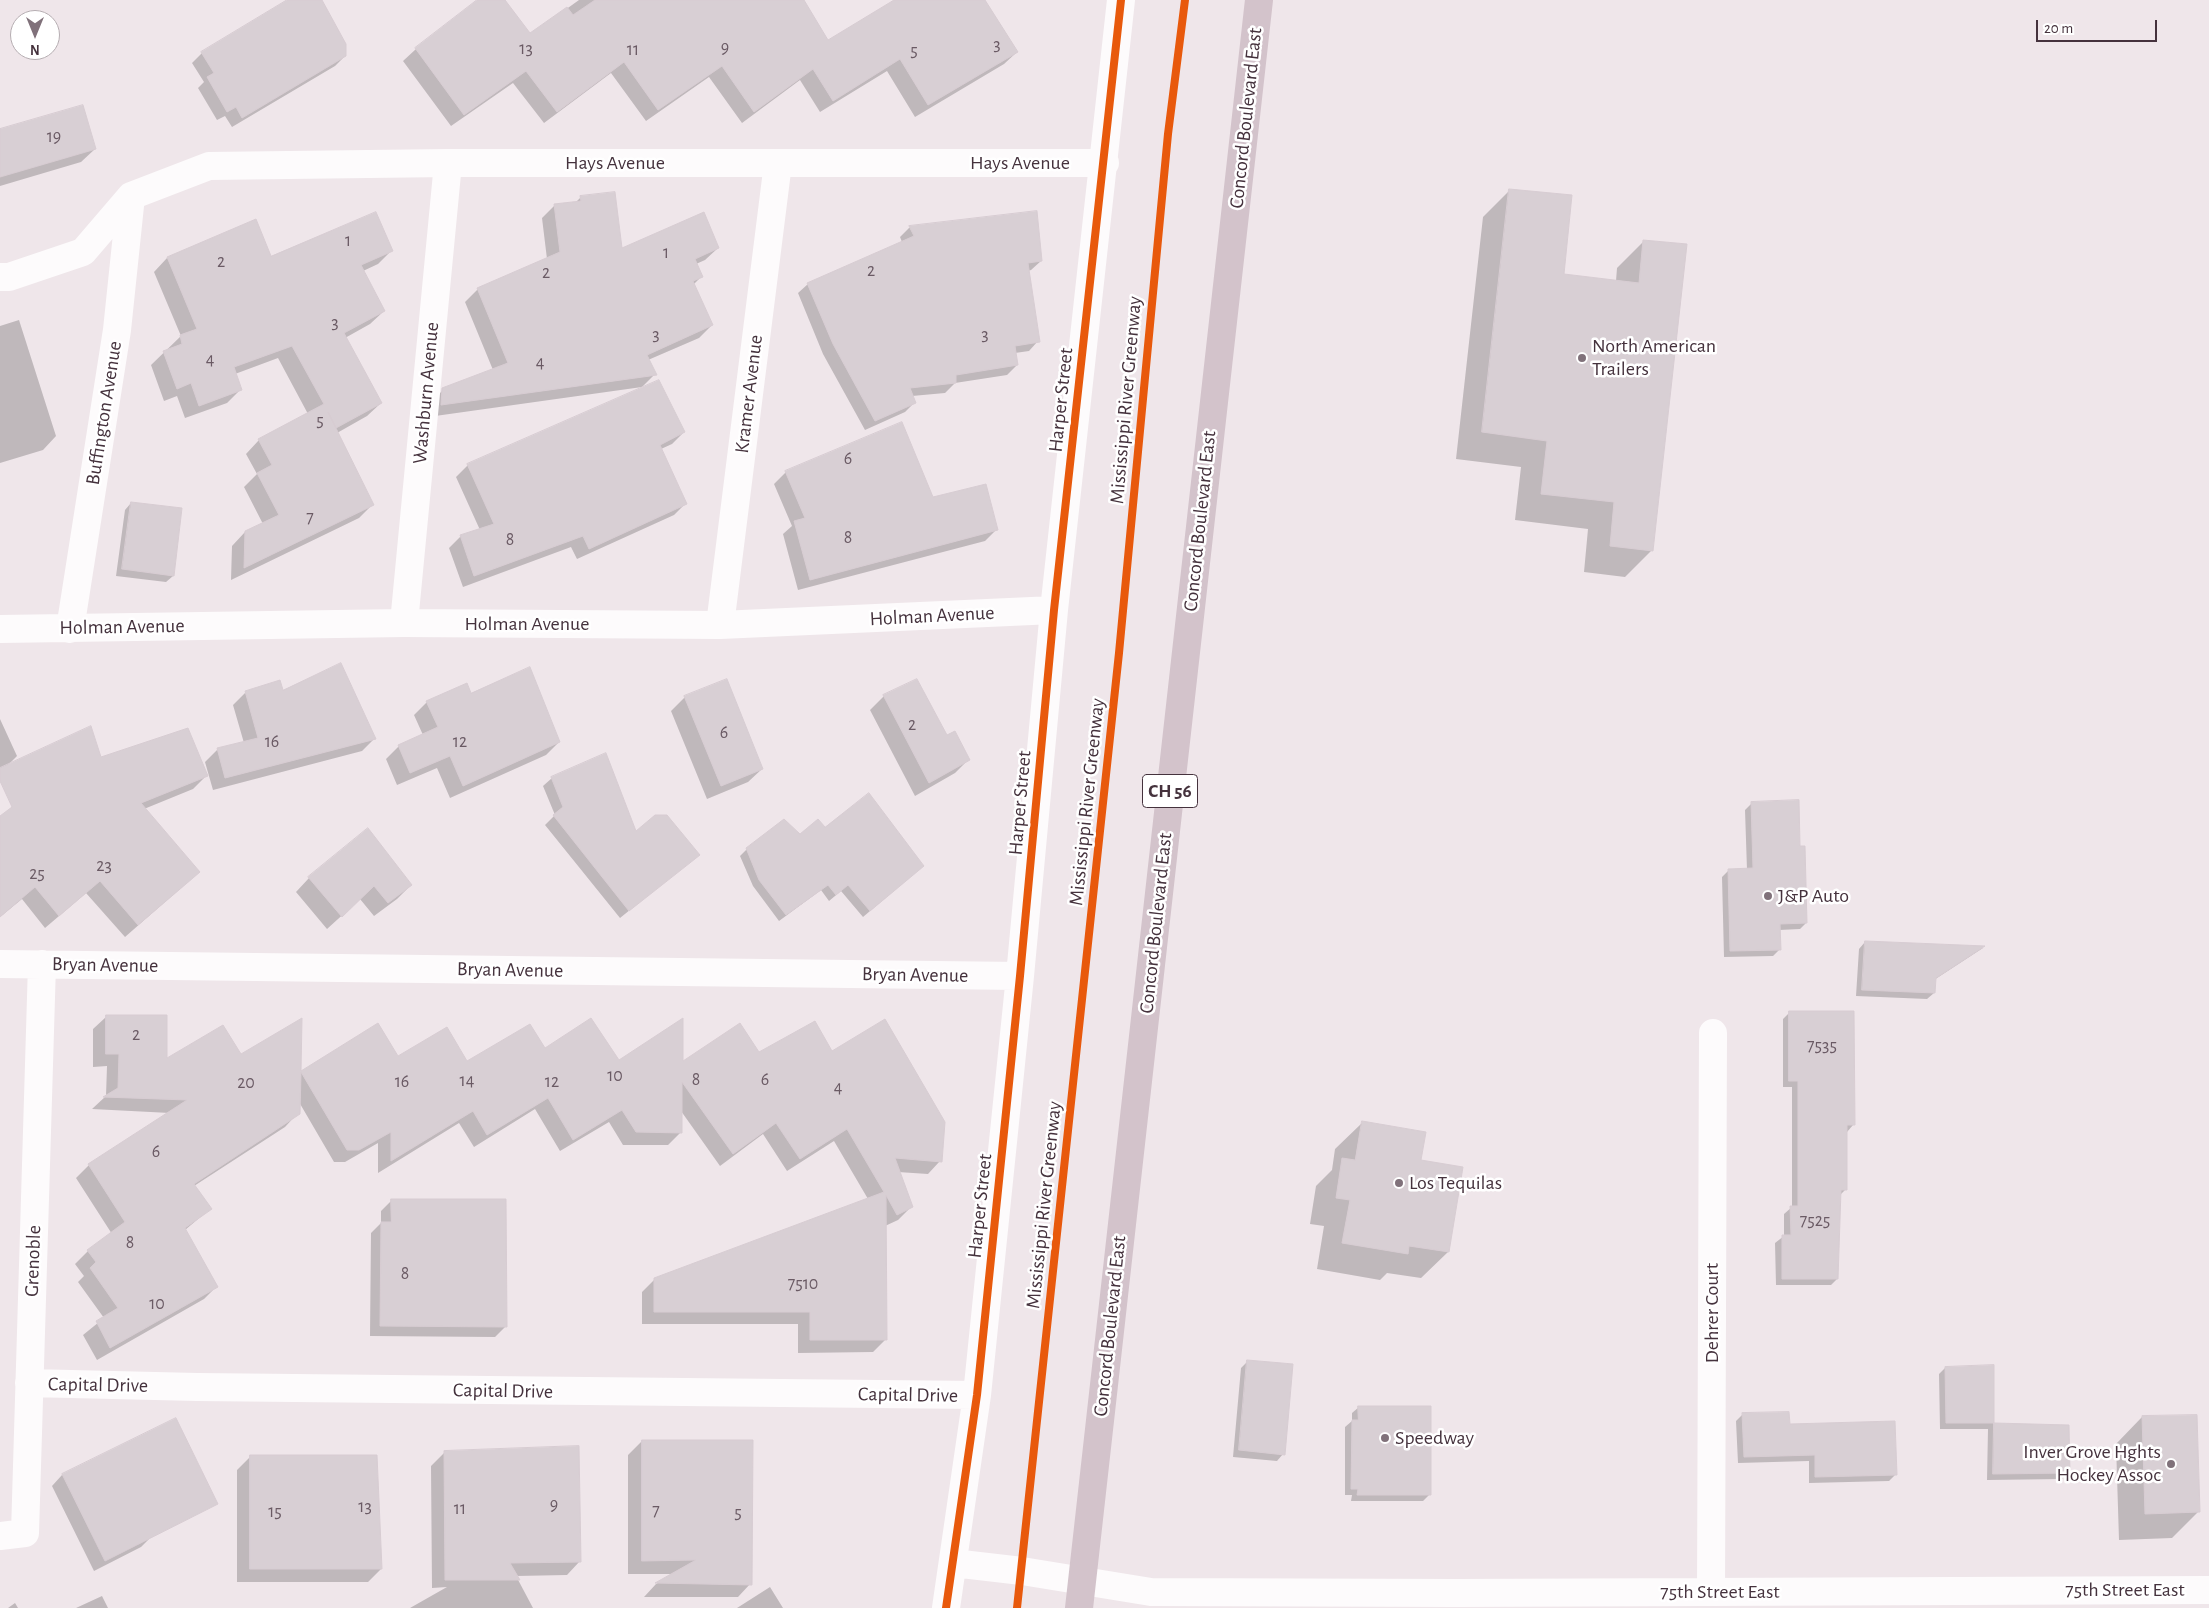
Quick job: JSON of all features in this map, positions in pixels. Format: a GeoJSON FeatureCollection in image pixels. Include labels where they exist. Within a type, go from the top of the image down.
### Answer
{"type":"FeatureCollection","features":[{"type":"Feature","properties":{"kind":"main road","name":"Concord Boulevard East"},"geometry":{"type":"LineString","coordinates":[[1079,1608],[1259,0]]}},
{"type":"Feature","properties":{"kind":"street","name":"Harper Street"},"geometry":{"type":"LineString","coordinates":[[946,1608],[977,1395],[1020,976],[1054,610],[1122,0]]}},
{"type":"Feature","properties":{"kind":"street","name":"Hays Avenue"},"geometry":{"type":"LineString","coordinates":[[131,196],[209,166],[448,163],[1104,163]]}},
{"type":"Feature","properties":{"kind":"street","name":"Washburn Avenue"},"geometry":{"type":"LineString","coordinates":[[404,622],[448,163]]}},
{"type":"Feature","properties":{"kind":"street","name":"Kramer Avenue"},"geometry":{"type":"LineString","coordinates":[[720,625],[778,163]]}},
{"type":"Feature","properties":{"kind":"street"},"geometry":{"type":"LineString","coordinates":[[0,277],[9,277],[83,252],[131,196]]}},
{"type":"Feature","properties":{"kind":"street","name":"Buffington Avenue"},"geometry":{"type":"LineString","coordinates":[[70,629],[117,330],[131,196]]}},
{"type":"Feature","properties":{"kind":"street","name":"Holman Avenue"},"geometry":{"type":"LineString","coordinates":[[0,629],[404,622],[720,625],[1054,610]]}},
{"type":"Feature","properties":{"kind":"street","name":"Bryan Avenue"},"geometry":{"type":"LineString","coordinates":[[0,964],[1020,976]]}},
{"type":"Feature","properties":{"kind":"street","name":"Grenoble"},"geometry":{"type":"LineString","coordinates":[[0,1536],[25,1533],[42,964]]}},
{"type":"Feature","properties":{"kind":"street","name":"Dehrer Court"},"geometry":{"type":"LineString","coordinates":[[1711,1592],[1713,1034]]}},
{"type":"Feature","properties":{"kind":"street","name":"Capital Drive"},"geometry":{"type":"LineString","coordinates":[[29,1383],[197,1387],[977,1395]]}},
{"type":"Feature","properties":{"kind":"street","name":"75th Street East"},"geometry":{"type":"LineString","coordinates":[[953,1563],[1022,1571],[1082,1582],[1214,1600],[1711,1592],[2209,1590]]}},
{"type":"Feature","properties":{"kind":"building"},"geometry":{"type":"Polygon","coordinates":[[[287,0],[322,0],[346,44],[346,56],[242,118],[236,107],[227,112],[207,77],[214,73],[201,52],[287,0]]]}},
{"type":"Feature","properties":{"kind":"building"},"geometry":{"type":"Polygon","coordinates":[[[477,0],[505,0],[530,33],[567,7],[573,15],[595,0],[804,0],[828,40],[894,0],[985,0],[1018,52],[928,105],[900,59],[833,101],[813,69],[754,112],[722,66],[658,110],[624,62],[557,112],[526,71],[464,115],[415,48],[477,0]]]}},
{"type":"Feature","properties":{"kind":"building"},"geometry":{"type":"Polygon","coordinates":[[[83,105],[96,149],[0,177],[0,129],[83,105]]]}},
{"type":"Feature","properties":{"kind":"building","name":"North American Trailers"},"geometry":{"type":"Polygon","coordinates":[[[1509,189],[1572,195],[1564,274],[1639,283],[1643,240],[1687,244],[1653,551],[1610,546],[1614,502],[1541,494],[1547,441],[1482,432],[1509,189]]]}},
{"type":"Feature","properties":{"kind":"building"},"geometry":{"type":"Polygon","coordinates":[[[615,192],[622,248],[704,212],[719,248],[695,259],[703,277],[693,281],[713,325],[647,355],[657,375],[441,405],[442,388],[508,363],[477,288],[560,252],[554,204],[581,201],[580,196],[615,192]]]}},
{"type":"Feature","properties":{"kind":"building"},"geometry":{"type":"Polygon","coordinates":[[[1037,211],[1042,261],[1028,263],[1040,342],[1015,346],[1018,365],[956,375],[956,383],[910,388],[916,403],[875,421],[833,344],[807,283],[914,236],[909,226],[1037,211]]]}},
{"type":"Feature","properties":{"kind":"building"},"geometry":{"type":"Polygon","coordinates":[[[376,212],[393,251],[361,265],[385,311],[344,333],[382,403],[336,428],[328,412],[374,505],[244,568],[245,531],[279,515],[257,473],[272,465],[258,439],[324,404],[292,346],[234,367],[242,390],[199,406],[191,383],[177,389],[163,351],[182,344],[180,335],[197,329],[167,257],[256,219],[271,256],[376,212]]]}},
{"type":"Feature","properties":{"kind":"building"},"geometry":{"type":"Polygon","coordinates":[[[659,380],[685,432],[660,445],[687,504],[589,549],[583,536],[474,576],[460,535],[494,524],[467,464],[659,380]]]}},
{"type":"Feature","properties":{"kind":"building"},"geometry":{"type":"Polygon","coordinates":[[[902,422],[933,497],[986,484],[998,530],[810,580],[794,521],[805,518],[785,471],[902,422]]]}},
{"type":"Feature","properties":{"kind":"building"},"geometry":{"type":"Polygon","coordinates":[[[131,502],[182,508],[174,576],[122,569],[131,502]]]}},
{"type":"Feature","properties":{"kind":"building"},"geometry":{"type":"Polygon","coordinates":[[[341,663],[376,739],[225,778],[217,748],[258,738],[245,691],[280,680],[283,690],[341,663]]]}},
{"type":"Feature","properties":{"kind":"building"},"geometry":{"type":"Polygon","coordinates":[[[530,667],[560,742],[463,786],[450,756],[410,773],[398,745],[438,727],[426,701],[467,683],[471,693],[530,667]]]}},
{"type":"Feature","properties":{"kind":"building"},"geometry":{"type":"Polygon","coordinates":[[[727,679],[763,769],[721,786],[684,696],[727,679]]]}},
{"type":"Feature","properties":{"kind":"building"},"geometry":{"type":"Polygon","coordinates":[[[917,679],[947,735],[955,731],[970,760],[929,783],[883,695],[917,679]]]}},
{"type":"Feature","properties":{"kind":"building"},"geometry":{"type":"Polygon","coordinates":[[[91,726],[101,757],[188,728],[208,776],[141,803],[200,872],[138,925],[100,881],[59,916],[35,887],[0,917],[0,816],[12,807],[0,781],[0,768],[91,726]]]}},
{"type":"Feature","properties":{"kind":"building"},"geometry":{"type":"Polygon","coordinates":[[[606,753],[636,831],[655,815],[667,815],[700,855],[629,911],[553,815],[563,807],[551,777],[606,753]]]}},
{"type":"Feature","properties":{"kind":"building"},"geometry":{"type":"Polygon","coordinates":[[[869,793],[924,866],[870,911],[848,885],[836,895],[828,885],[786,915],[759,880],[746,848],[784,819],[800,834],[818,819],[825,827],[869,793]]]}},
{"type":"Feature","properties":{"kind":"building","name":"J&P Auto"},"geometry":{"type":"Polygon","coordinates":[[[1799,800],[1800,846],[1805,846],[1807,923],[1780,924],[1781,950],[1730,951],[1728,869],[1753,868],[1751,802],[1799,800]]]}},
{"type":"Feature","properties":{"kind":"building"},"geometry":{"type":"Polygon","coordinates":[[[368,828],[412,885],[388,903],[374,886],[342,917],[308,877],[368,828]]]}},
{"type":"Feature","properties":{"kind":"building"},"geometry":{"type":"Polygon","coordinates":[[[1865,941],[1985,946],[1936,978],[1935,993],[1862,990],[1865,941]]]}},
{"type":"Feature","properties":{"kind":"building"},"geometry":{"type":"Polygon","coordinates":[[[1789,1011],[1854,1011],[1855,1125],[1847,1125],[1847,1190],[1841,1190],[1838,1279],[1782,1279],[1782,1235],[1791,1235],[1790,1206],[1798,1206],[1798,1081],[1789,1081],[1789,1011]]]}},
{"type":"Feature","properties":{"kind":"building"},"geometry":{"type":"Polygon","coordinates":[[[106,1015],[167,1015],[167,1058],[223,1025],[241,1054],[302,1018],[301,1071],[378,1023],[398,1056],[447,1027],[467,1061],[530,1024],[545,1048],[591,1018],[619,1060],[683,1018],[683,1061],[740,1023],[759,1052],[815,1021],[832,1051],[885,1019],[945,1122],[942,1162],[895,1158],[913,1207],[897,1215],[886,1195],[887,1340],[810,1340],[810,1312],[654,1312],[654,1278],[884,1192],[847,1129],[800,1159],[776,1123],[733,1154],[682,1082],[682,1133],[636,1132],[622,1110],[573,1140],[548,1098],[487,1135],[473,1111],[391,1161],[391,1132],[359,1150],[347,1150],[301,1072],[300,1114],[194,1184],[212,1209],[185,1228],[218,1287],[110,1348],[96,1321],[118,1308],[90,1268],[96,1262],[87,1250],[125,1222],[88,1164],[187,1100],[103,1097],[118,1088],[119,1054],[106,1054],[106,1015]]]}},
{"type":"Feature","properties":{"kind":"building","name":"Los Tequilas"},"geometry":{"type":"Polygon","coordinates":[[[1362,1121],[1426,1132],[1421,1160],[1463,1167],[1449,1252],[1409,1246],[1408,1254],[1342,1243],[1350,1200],[1336,1198],[1342,1158],[1355,1160],[1362,1121]]]}},
{"type":"Feature","properties":{"kind":"building"},"geometry":{"type":"Polygon","coordinates":[[[391,1199],[506,1199],[507,1327],[380,1326],[381,1222],[391,1222],[391,1199]]]}},
{"type":"Feature","properties":{"kind":"building"},"geometry":{"type":"Polygon","coordinates":[[[1247,1360],[1293,1364],[1285,1455],[1239,1450],[1247,1360]]]}},
{"type":"Feature","properties":{"kind":"building"},"geometry":{"type":"Polygon","coordinates":[[[1994,1365],[1994,1423],[1946,1423],[1945,1367],[1994,1365]]]}},
{"type":"Feature","properties":{"kind":"building"},"geometry":{"type":"Polygon","coordinates":[[[1358,1406],[1431,1406],[1431,1495],[1357,1495],[1358,1489],[1351,1489],[1352,1420],[1358,1420],[1358,1406]]]}},
{"type":"Feature","properties":{"kind":"building"},"geometry":{"type":"Polygon","coordinates":[[[1789,1412],[1790,1424],[1895,1421],[1897,1475],[1815,1477],[1815,1455],[1744,1457],[1742,1413],[1789,1412]]]}},
{"type":"Feature","properties":{"kind":"building","name":"Inver Grove Hghts Hockey Assoc"},"geometry":{"type":"Polygon","coordinates":[[[2197,1415],[2200,1512],[2145,1514],[2142,1416],[2197,1415]]]}},
{"type":"Feature","properties":{"kind":"building"},"geometry":{"type":"Polygon","coordinates":[[[176,1418],[218,1504],[105,1561],[62,1474],[176,1418]]]}},
{"type":"Feature","properties":{"kind":"building"},"geometry":{"type":"Polygon","coordinates":[[[1994,1423],[2069,1425],[2070,1473],[1993,1474],[1994,1423]]]}},
{"type":"Feature","properties":{"kind":"building"},"geometry":{"type":"Polygon","coordinates":[[[642,1440],[753,1440],[752,1585],[655,1583],[696,1560],[642,1561],[642,1440]]]}},
{"type":"Feature","properties":{"kind":"building"},"geometry":{"type":"Polygon","coordinates":[[[579,1446],[581,1562],[510,1563],[520,1580],[445,1580],[444,1451],[579,1446]]]}},
{"type":"Feature","properties":{"kind":"building"},"geometry":{"type":"Polygon","coordinates":[[[250,1455],[377,1455],[382,1569],[250,1569],[250,1455]]]}},
{"type":"Feature","properties":{"kind":"cycle path"},"geometry":{"type":"LineString","coordinates":[[946,1608],[977,1395],[1020,976],[1054,610],[1121,0]]}},
{"type":"Feature","properties":{"kind":"cycle path","name":"Mississippi River Greenway"},"geometry":{"type":"LineString","coordinates":[[1017,1608],[1119,653],[1168,134],[1185,0]]}},
{"type":"Feature","properties":{"kind":"place","name":"North American Trailers"},"geometry":{"type":"Point","coordinates":[1582,358]}},
{"type":"Feature","properties":{"kind":"place","name":"J&P Auto"},"geometry":{"type":"Point","coordinates":[1768,896]}},
{"type":"Feature","properties":{"kind":"place","name":"Los Tequilas"},"geometry":{"type":"Point","coordinates":[1399,1183]}},
{"type":"Feature","properties":{"kind":"place","name":"Speedway"},"geometry":{"type":"Point","coordinates":[1385,1438]}},
{"type":"Feature","properties":{"kind":"place","name":"Inver Grove Hghts Hockey Assoc"},"geometry":{"type":"Point","coordinates":[2171,1464]}}]}
